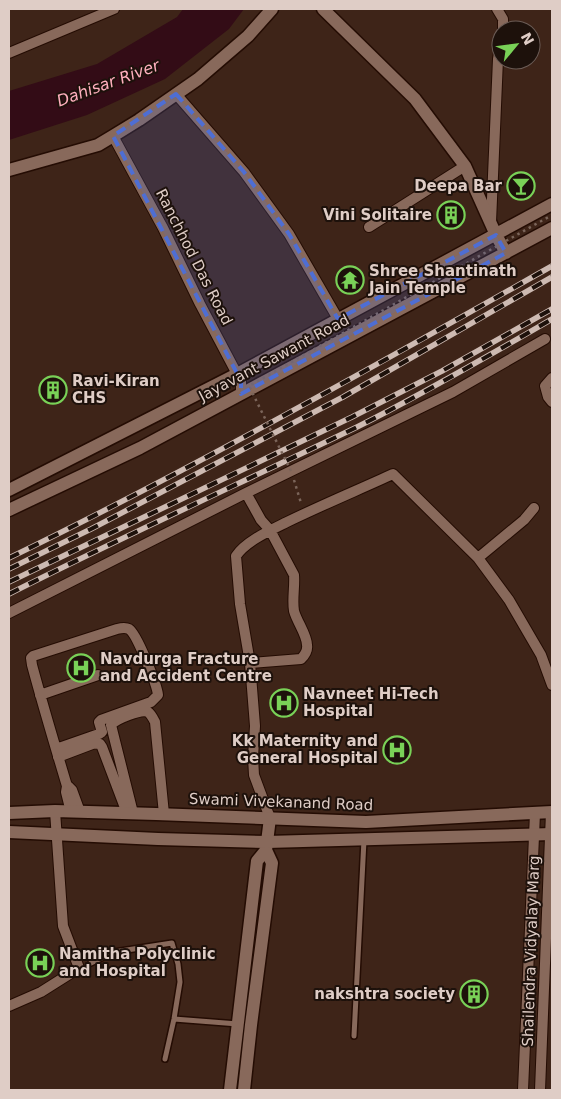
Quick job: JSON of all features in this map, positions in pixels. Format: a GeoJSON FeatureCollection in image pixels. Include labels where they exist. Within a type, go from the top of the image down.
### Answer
{"type":"FeatureCollection","features":[{"type":"Feature","properties":{"kind":"street"},"geometry":{"type":"LineString","coordinates":[[9,53],[114,9]]}},
{"type":"Feature","properties":{"kind":"street"},"geometry":{"type":"LineString","coordinates":[[9,170],[98,144],[112,136],[198,79],[248,36],[272,9]]}},
{"type":"Feature","properties":{"kind":"street"},"geometry":{"type":"LineString","coordinates":[[323,9],[415,99],[465,166],[493,229],[506,253]]}},
{"type":"Feature","properties":{"kind":"street"},"geometry":{"type":"LineString","coordinates":[[497,9],[503,20]]}},
{"type":"Feature","properties":{"kind":"street"},"geometry":{"type":"LineString","coordinates":[[493,229],[498,70]]}},
{"type":"Feature","properties":{"kind":"street"},"geometry":{"type":"LineString","coordinates":[[176,94],[244,172],[288,234],[338,319]]}},
{"type":"Feature","properties":{"kind":"street","name":"Ranchhod Das Road"},"geometry":{"type":"LineString","coordinates":[[112,136],[163,228],[200,304],[241,381],[241,394]]}},
{"type":"Feature","properties":{"kind":"street"},"geometry":{"type":"LineString","coordinates":[[369,227],[465,166]]}},
{"type":"Feature","properties":{"kind":"street","name":"Jayavant Sawant Road"},"geometry":{"type":"LineString","coordinates":[[9,490],[237,374],[338,319],[493,229],[552,204]]}},
{"type":"Feature","properties":{"kind":"street","name":"Jayavant Sawant Road"},"geometry":{"type":"LineString","coordinates":[[9,510],[140,448],[552,228]]}},
{"type":"Feature","properties":{"kind":"street"},"geometry":{"type":"LineString","coordinates":[[9,613],[246,493],[453,392],[545,338]]}},
{"type":"Feature","properties":{"kind":"street"},"geometry":{"type":"LineString","coordinates":[[552,378],[545,386],[548,397],[552,402]]}},
{"type":"Feature","properties":{"kind":"street"},"geometry":{"type":"LineString","coordinates":[[244,1090],[272,863],[267,846],[270,818],[254,774],[255,726],[250,663],[240,604],[236,556],[246,546],[270,530],[308,511],[393,474],[478,558],[509,600],[541,655],[552,685]]}},
{"type":"Feature","properties":{"kind":"street"},"geometry":{"type":"LineString","coordinates":[[246,493],[261,520],[270,530],[294,575],[294,611],[307,643],[307,650],[301,659],[250,663]]}},
{"type":"Feature","properties":{"kind":"street"},"geometry":{"type":"LineString","coordinates":[[478,558],[524,520],[534,508]]}},
{"type":"Feature","properties":{"kind":"street"},"geometry":{"type":"LineString","coordinates":[[57,753],[100,734],[102,732],[99,722],[101,720],[151,702],[158,695],[141,648],[129,629],[123,628],[31,658],[40,695],[57,753],[67,786],[66,792],[75,812]]}},
{"type":"Feature","properties":{"kind":"street"},"geometry":{"type":"LineString","coordinates":[[40,695],[98,675]]}},
{"type":"Feature","properties":{"kind":"street"},"geometry":{"type":"LineString","coordinates":[[130,813],[111,725],[114,721],[141,711],[147,712],[155,722],[164,814]]}},
{"type":"Feature","properties":{"kind":"street"},"geometry":{"type":"LineString","coordinates":[[57,753],[95,743],[100,744],[130,813]]}},
{"type":"Feature","properties":{"kind":"street"},"geometry":{"type":"LineString","coordinates":[[9,1006],[41,992],[78,968],[64,926],[55,812]]}},
{"type":"Feature","properties":{"kind":"street","name":"Swami Vivekanand Road"},"geometry":{"type":"LineString","coordinates":[[9,813],[130,813],[366,822],[552,812]]}},
{"type":"Feature","properties":{"kind":"street","name":"Shailendra Vidyalay Marg"},"geometry":{"type":"LineString","coordinates":[[540,1090],[552,812]]}},
{"type":"Feature","properties":{"kind":"street","name":"Shailendra Vidyalay Marg"},"geometry":{"type":"LineString","coordinates":[[523,1090],[535,813]]}},
{"type":"Feature","properties":{"kind":"street"},"geometry":{"type":"LineString","coordinates":[[364,839],[366,822]]}},
{"type":"Feature","properties":{"kind":"street"},"geometry":{"type":"LineString","coordinates":[[9,832],[267,846],[364,839],[551,834]]}},
{"type":"Feature","properties":{"kind":"street"},"geometry":{"type":"LineString","coordinates":[[230,1090],[257,861],[267,846]]}},
{"type":"Feature","properties":{"kind":"lane"},"geometry":{"type":"LineString","coordinates":[[354,1036],[364,839]]}},
{"type":"Feature","properties":{"kind":"lane"},"geometry":{"type":"LineString","coordinates":[[90,963],[114,952],[172,943],[178,964],[180,982],[165,1059]]}},
{"type":"Feature","properties":{"kind":"lane"},"geometry":{"type":"LineString","coordinates":[[174,1019],[238,1024]]}},
{"type":"Feature","properties":{"kind":"path"},"geometry":{"type":"LineString","coordinates":[[301,504],[291,471],[249,386],[552,216]]}},
{"type":"Feature","properties":{"kind":"highlighted area"},"geometry":{"type":"Polygon","coordinates":[[[176,94],[244,172],[289,234],[338,319],[496,235],[506,253],[241,394],[241,381],[113,136],[176,94]]]}},
{"type":"Feature","properties":{"kind":"water","name":"Dahisar River"},"geometry":{"type":"Polygon","coordinates":[[[183,9],[244,9],[229,29],[165,79],[87,115],[9,140],[9,91],[97,64],[177,17],[183,9]]]}},
{"type":"Feature","properties":{"kind":"railway"},"geometry":{"type":"LineString","coordinates":[[9,558],[215,453],[552,266]]}},
{"type":"Feature","properties":{"kind":"railway"},"geometry":{"type":"LineString","coordinates":[[9,569],[91,529],[343,397],[552,277]]}},
{"type":"Feature","properties":{"kind":"railway"},"geometry":{"type":"LineString","coordinates":[[9,582],[352,417],[442,371],[552,309]]}},
{"type":"Feature","properties":{"kind":"railway"},"geometry":{"type":"LineString","coordinates":[[9,594],[357,427],[480,361],[552,319]]}},
{"type":"Feature","properties":{"kind":"place","name":"Deepa Bar"},"geometry":{"type":"Point","coordinates":[521,186]}},
{"type":"Feature","properties":{"kind":"place","name":"Vini Solitaire"},"geometry":{"type":"Point","coordinates":[451,215]}},
{"type":"Feature","properties":{"kind":"place","name":"Shree Shantinath Jain Temple"},"geometry":{"type":"Point","coordinates":[350,280]}},
{"type":"Feature","properties":{"kind":"place","name":"Ravi-Kiran CHS"},"geometry":{"type":"Point","coordinates":[53,390]}},
{"type":"Feature","properties":{"kind":"place","name":"Navdurga Fracture and Accident Centre"},"geometry":{"type":"Point","coordinates":[81,668]}},
{"type":"Feature","properties":{"kind":"place","name":"Navneet Hi-Tech Hospital"},"geometry":{"type":"Point","coordinates":[284,703]}},
{"type":"Feature","properties":{"kind":"place","name":"Kk Maternity and General Hospital"},"geometry":{"type":"Point","coordinates":[397,750]}},
{"type":"Feature","properties":{"kind":"place","name":"Namitha Polyclinic and Hospital"},"geometry":{"type":"Point","coordinates":[40,963]}},
{"type":"Feature","properties":{"kind":"place","name":"nakshtra society"},"geometry":{"type":"Point","coordinates":[474,994]}}]}
